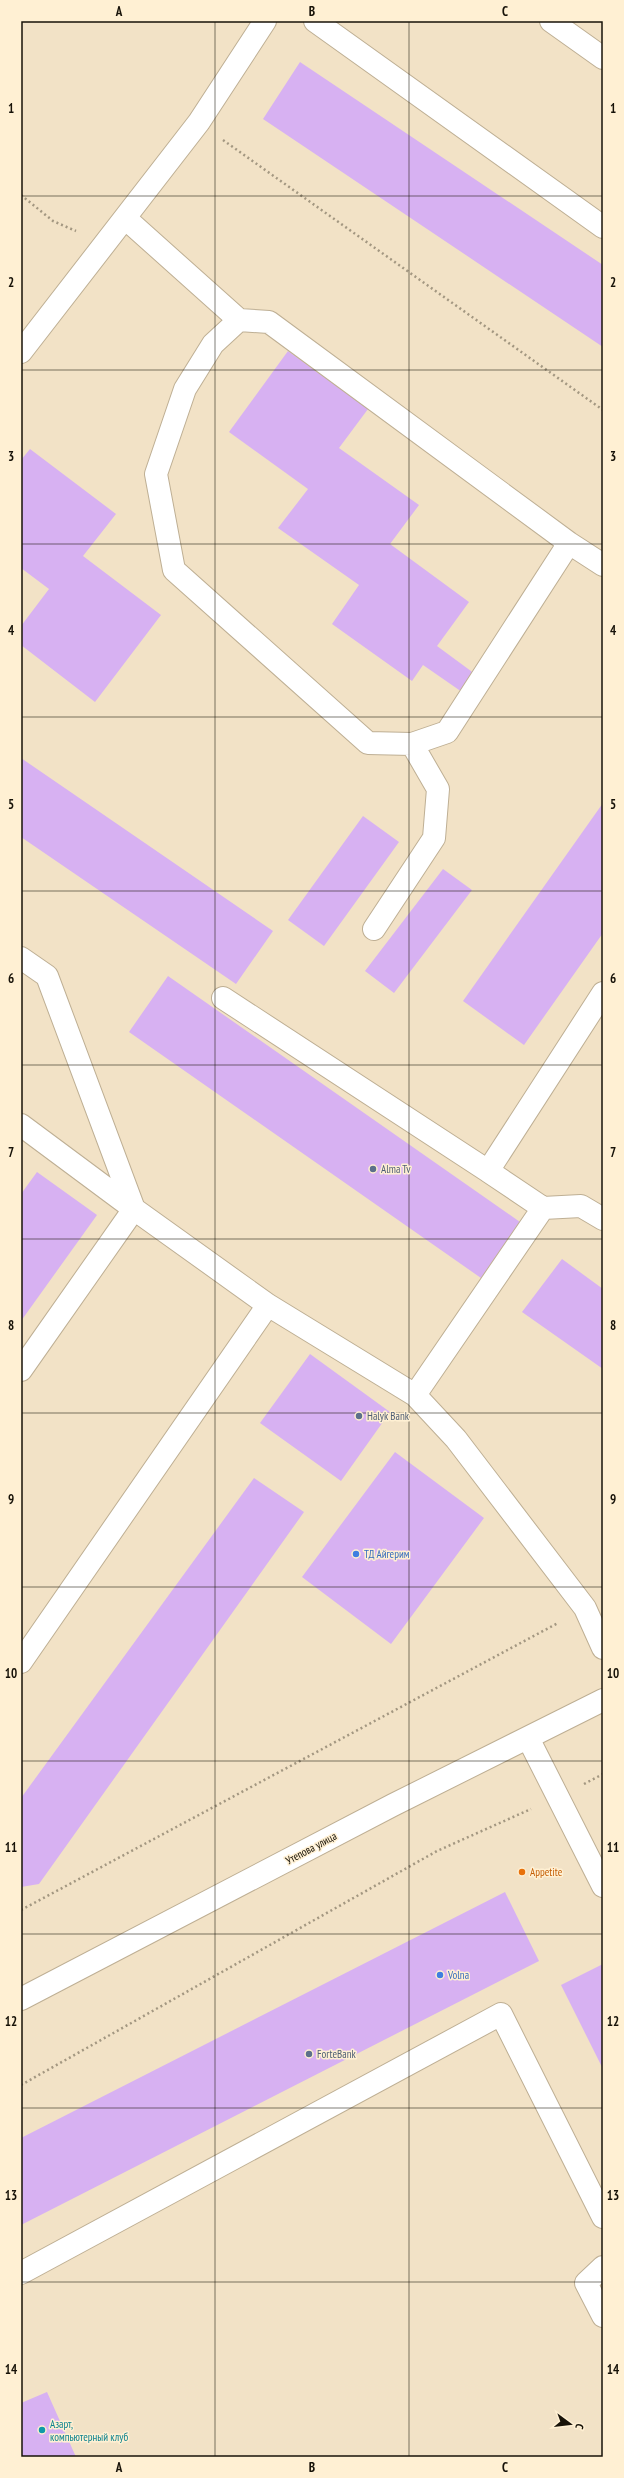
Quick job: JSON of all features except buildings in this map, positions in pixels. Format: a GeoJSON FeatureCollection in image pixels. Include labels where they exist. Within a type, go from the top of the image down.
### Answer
{"type":"FeatureCollection","features":[{"type":"Feature","properties":{"kind":"street"},"geometry":{"type":"LineString","coordinates":[[21,352],[199,122],[264,21]]}},
{"type":"Feature","properties":{"kind":"street"},"geometry":{"type":"LineString","coordinates":[[315,21],[603,227]]}},
{"type":"Feature","properties":{"kind":"street"},"geometry":{"type":"LineString","coordinates":[[551,21],[603,58]]}},
{"type":"Feature","properties":{"kind":"street"},"geometry":{"type":"LineString","coordinates":[[125,218],[239,320],[269,322],[569,543],[603,565]]}},
{"type":"Feature","properties":{"kind":"street"},"geometry":{"type":"LineString","coordinates":[[239,320],[213,344],[185,389],[156,474],[174,570],[368,743],[412,744],[447,732],[569,543]]}},
{"type":"Feature","properties":{"kind":"street"},"geometry":{"type":"LineString","coordinates":[[374,929],[434,838],[438,789],[412,744]]}},
{"type":"Feature","properties":{"kind":"street"},"geometry":{"type":"LineString","coordinates":[[21,958],[47,976],[134,1209]]}},
{"type":"Feature","properties":{"kind":"street"},"geometry":{"type":"LineString","coordinates":[[488,1171],[603,993]]}},
{"type":"Feature","properties":{"kind":"street"},"geometry":{"type":"LineString","coordinates":[[223,998],[543,1208],[581,1206],[603,1219]]}},
{"type":"Feature","properties":{"kind":"street"},"geometry":{"type":"LineString","coordinates":[[21,1125],[134,1209],[268,1305],[415,1395],[456,1439],[585,1608],[603,1648]]}},
{"type":"Feature","properties":{"kind":"street"},"geometry":{"type":"LineString","coordinates":[[415,1395],[543,1208]]}},
{"type":"Feature","properties":{"kind":"street"},"geometry":{"type":"LineString","coordinates":[[21,1370],[134,1209]]}},
{"type":"Feature","properties":{"kind":"street"},"geometry":{"type":"LineString","coordinates":[[21,1662],[268,1305]]}},
{"type":"Feature","properties":{"kind":"street","name":"Утепова улица"},"geometry":{"type":"LineString","coordinates":[[21,2000],[393,1805],[603,1700]]}},
{"type":"Feature","properties":{"kind":"street"},"geometry":{"type":"LineString","coordinates":[[528,1738],[603,1886]]}},
{"type":"Feature","properties":{"kind":"street"},"geometry":{"type":"LineString","coordinates":[[21,2274],[501,2014],[603,2217]]}},
{"type":"Feature","properties":{"kind":"street"},"geometry":{"type":"LineString","coordinates":[[603,2267],[586,2283],[603,2316]]}},
{"type":"Feature","properties":{"kind":"path"},"geometry":{"type":"LineString","coordinates":[[199,122],[603,410]]}},
{"type":"Feature","properties":{"kind":"path"},"geometry":{"type":"LineString","coordinates":[[21,195],[53,221],[74,231],[80,230]]}},
{"type":"Feature","properties":{"kind":"path"},"geometry":{"type":"LineString","coordinates":[[21,1910],[585,1608]]}},
{"type":"Feature","properties":{"kind":"path"},"geometry":{"type":"LineString","coordinates":[[21,2085],[437,1851],[559,1797]]}},
{"type":"Feature","properties":{"kind":"place","name":"Alma Tv"},"geometry":{"type":"Point","coordinates":[373,1169]}},
{"type":"Feature","properties":{"kind":"place","name":"Halyk Bank"},"geometry":{"type":"Point","coordinates":[359,1416]}},
{"type":"Feature","properties":{"kind":"place","name":"ТД Айгерим"},"geometry":{"type":"Point","coordinates":[356,1554]}},
{"type":"Feature","properties":{"kind":"place","name":"Appetite"},"geometry":{"type":"Point","coordinates":[522,1872]}},
{"type":"Feature","properties":{"kind":"place","name":"Volna"},"geometry":{"type":"Point","coordinates":[440,1975]}},
{"type":"Feature","properties":{"kind":"place","name":"ForteBank"},"geometry":{"type":"Point","coordinates":[309,2054]}},
{"type":"Feature","properties":{"kind":"place","name":"Азарт, компьютерный клуб"},"geometry":{"type":"Point","coordinates":[42,2430]}}]}
